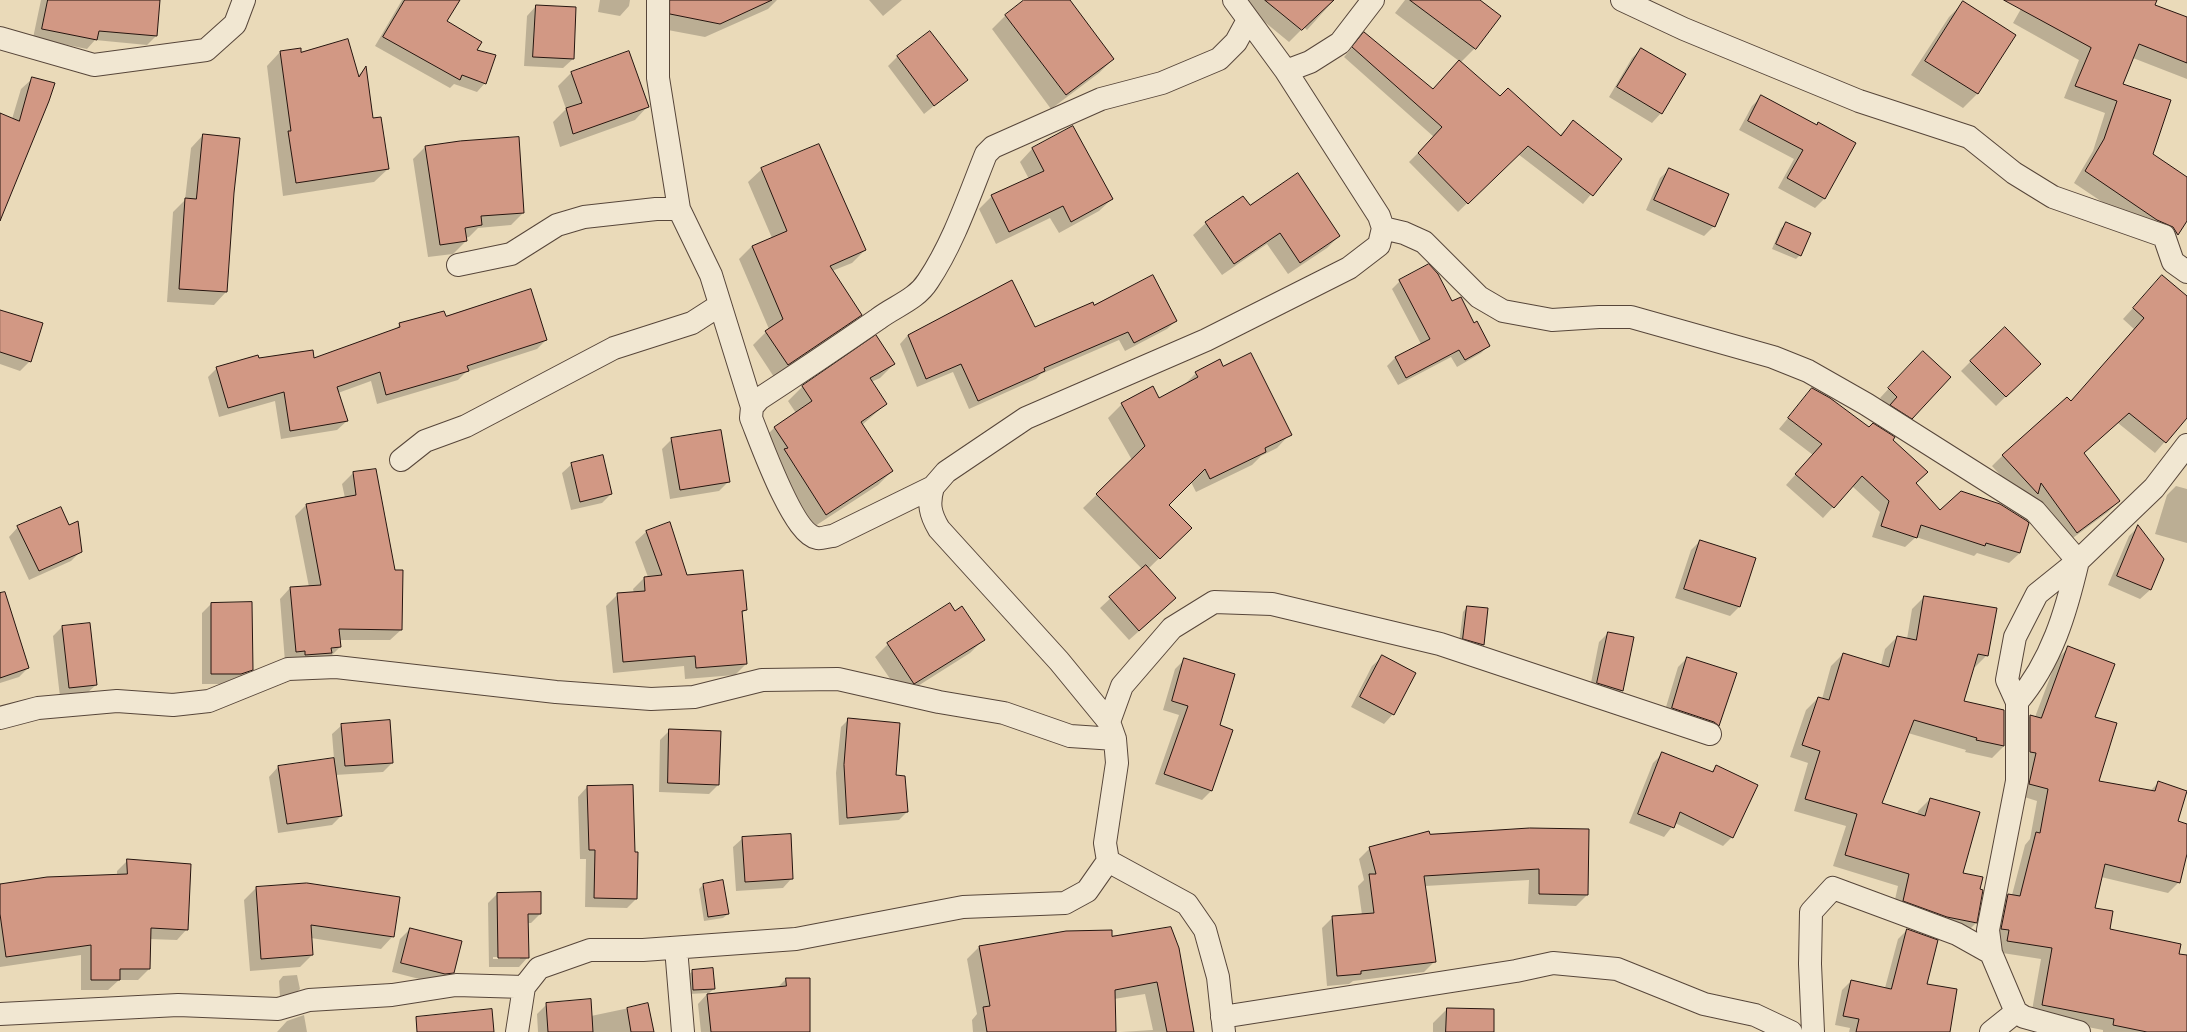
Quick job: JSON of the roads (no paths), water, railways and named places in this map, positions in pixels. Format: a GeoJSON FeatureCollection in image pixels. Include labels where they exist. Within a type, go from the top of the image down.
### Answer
{"type":"FeatureCollection","features":[{"type":"Feature","properties":{"kind":"street"},"geometry":{"type":"LineString","coordinates":[[0,38],[94,65],[206,50],[235,24],[244,0]]}},
{"type":"Feature","properties":{"kind":"street"},"geometry":{"type":"LineString","coordinates":[[658,0],[658,78],[679,209],[711,275],[752,407],[752,418],[775,480],[806,531],[817,538],[833,536],[933,487],[946,472],[1026,418],[1206,340],[1350,268],[1379,244],[1383,228],[1379,216],[1286,71],[1234,0]]}},
{"type":"Feature","properties":{"kind":"street"},"geometry":{"type":"LineString","coordinates":[[1286,71],[1310,62],[1340,43],[1372,0]]}},
{"type":"Feature","properties":{"kind":"street"},"geometry":{"type":"LineString","coordinates":[[1622,0],[1684,29],[1859,101],[1969,137],[2014,173],[2053,197],[2164,236],[2173,262],[2187,272]]}},
{"type":"Feature","properties":{"kind":"street"},"geometry":{"type":"LineString","coordinates":[[752,407],[759,399],[850,340],[879,318],[910,300],[928,282],[950,242],[986,154],[993,147],[1100,99],[1162,83],[1219,59],[1236,42],[1248,20]]}},
{"type":"Feature","properties":{"kind":"street"},"geometry":{"type":"LineString","coordinates":[[458,265],[511,254],[557,225],[584,217],[656,209],[679,209]]}},
{"type":"Feature","properties":{"kind":"street"},"geometry":{"type":"LineString","coordinates":[[1383,228],[1404,233],[1424,242],[1479,297],[1503,310],[1552,320],[1599,317],[1631,317],[1772,356],[1808,371],[1866,404],[2035,511],[2078,561]]}},
{"type":"Feature","properties":{"kind":"street"},"geometry":{"type":"LineString","coordinates":[[401,460],[425,441],[466,426],[614,348],[692,323],[720,305]]}},
{"type":"Feature","properties":{"kind":"street"},"geometry":{"type":"LineString","coordinates":[[2079,1032],[2024,1017],[2016,1012],[1990,953],[1988,930],[2017,781],[2017,702],[2007,680],[2015,637],[2037,594],[2078,561],[2154,488],[2187,446]]}},
{"type":"Feature","properties":{"kind":"street"},"geometry":{"type":"LineString","coordinates":[[933,487],[929,501],[931,515],[939,529],[1058,661],[1112,731]]}},
{"type":"Feature","properties":{"kind":"street"},"geometry":{"type":"LineString","coordinates":[[2017,702],[2031,685],[2051,648],[2067,609],[2078,561]]}},
{"type":"Feature","properties":{"kind":"street"},"geometry":{"type":"LineString","coordinates":[[517,1032],[524,987],[539,968],[590,950],[676,948],[796,939],[963,907],[1065,903],[1087,891],[1108,861],[1105,843],[1117,763],[1112,731],[1122,686],[1172,628],[1214,602],[1272,604],[1440,644],[1710,734]]}},
{"type":"Feature","properties":{"kind":"street"},"geometry":{"type":"LineString","coordinates":[[0,718],[38,708],[118,701],[173,705],[209,701],[288,669],[336,667],[556,692],[651,699],[694,696],[762,680],[838,679],[938,702],[1004,714],[1070,736],[1112,731]]}},
{"type":"Feature","properties":{"kind":"street"},"geometry":{"type":"LineString","coordinates":[[1108,861],[1187,904],[1205,930],[1218,977],[1223,1024],[1516,972],[1553,963],[1617,969],[1704,1004],[1755,1015],[1791,1032]]}},
{"type":"Feature","properties":{"kind":"street"},"geometry":{"type":"LineString","coordinates":[[1814,1032],[1810,964],[1811,912],[1833,888],[1957,934],[1990,953]]}},
{"type":"Feature","properties":{"kind":"street"},"geometry":{"type":"LineString","coordinates":[[676,948],[683,1032]]}},
{"type":"Feature","properties":{"kind":"street"},"geometry":{"type":"LineString","coordinates":[[0,1014],[178,1005],[278,1009],[309,1000],[392,995],[456,985],[524,987]]}},
{"type":"Feature","properties":{"kind":"street"},"geometry":{"type":"LineString","coordinates":[[1991,1032],[2016,1012]]}}]}
